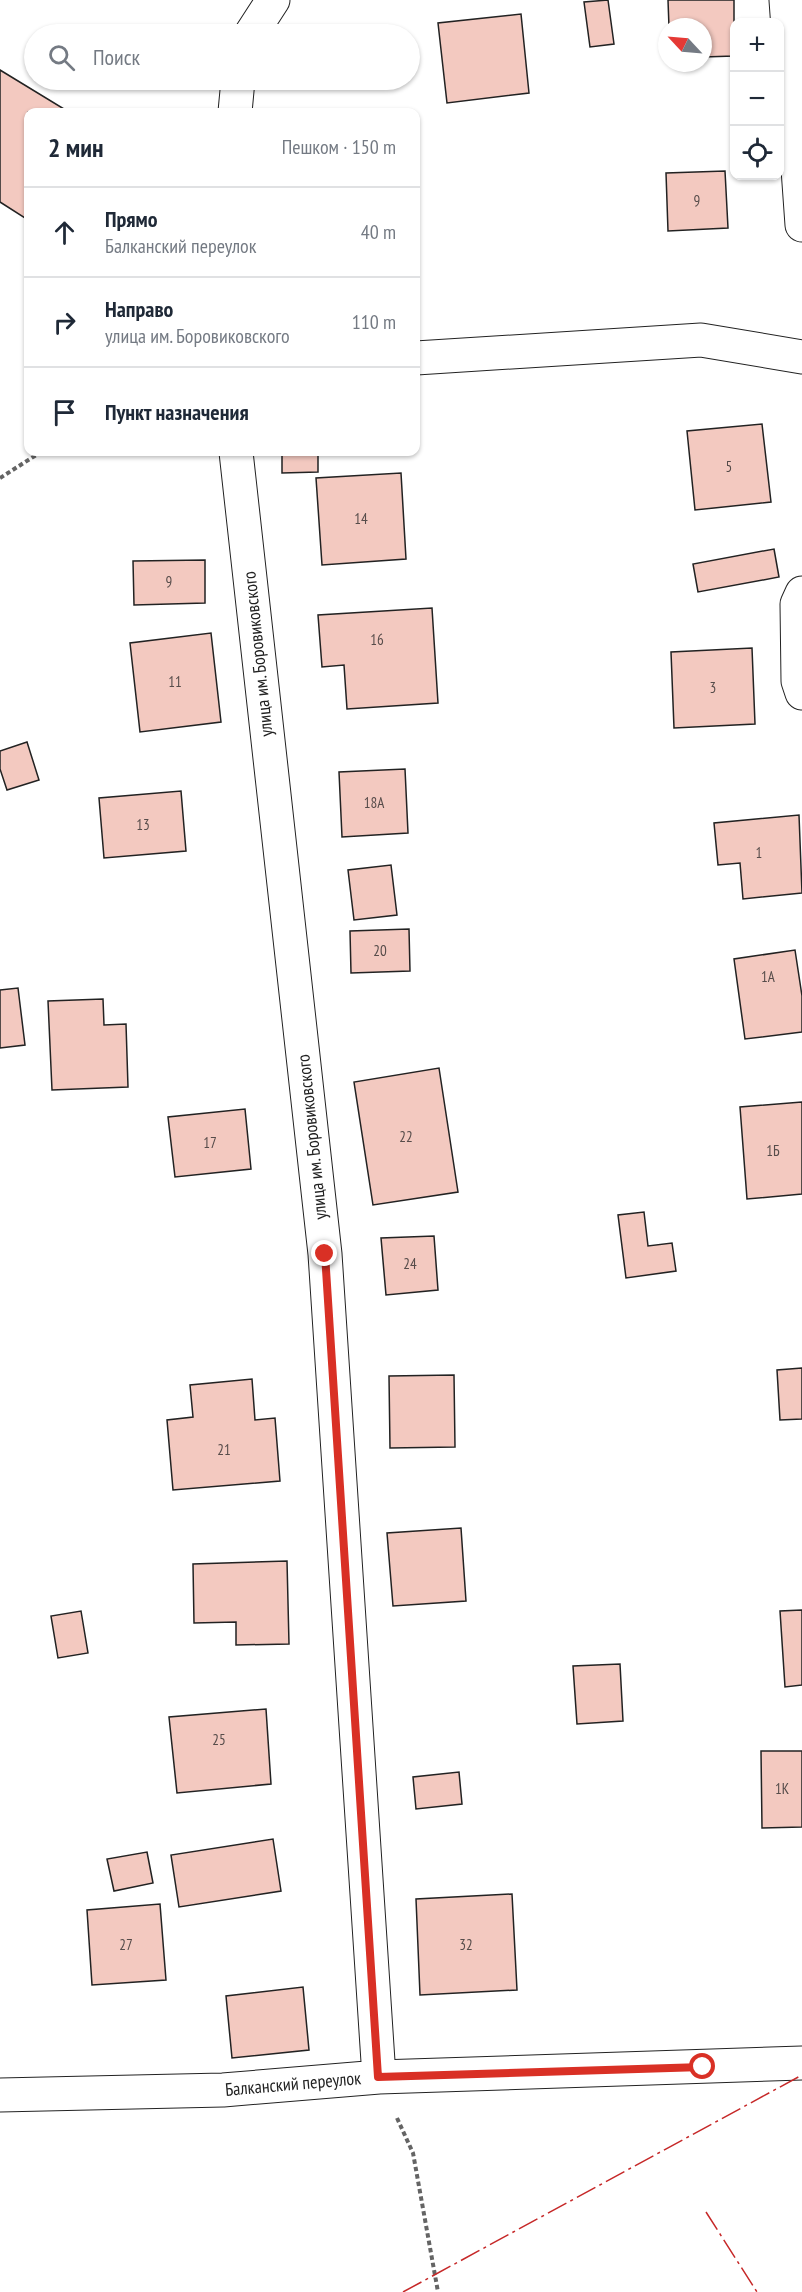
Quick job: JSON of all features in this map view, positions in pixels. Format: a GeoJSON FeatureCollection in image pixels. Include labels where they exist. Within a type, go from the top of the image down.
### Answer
{"type":"FeatureCollection","features":[{"type":"Feature","properties":{"kind":"street"},"geometry":{"type":"LineString","coordinates":[[257,24],[273,0]]}},
{"type":"Feature","properties":{"kind":"street"},"geometry":{"type":"LineString","coordinates":[[786,0],[802,225]]}},
{"type":"Feature","properties":{"kind":"street"},"geometry":{"type":"LineString","coordinates":[[235,108],[237,90]]}},
{"type":"Feature","properties":{"kind":"street"},"geometry":{"type":"LineString","coordinates":[[420,358],[701,340],[802,357]]}},
{"type":"Feature","properties":{"kind":"street","name":"улица им. Боровиковского"},"geometry":{"type":"LineString","coordinates":[[236,456],[325,1254],[378,2077]]}},
{"type":"Feature","properties":{"kind":"street"},"geometry":{"type":"LineString","coordinates":[[802,593],[797,604],[798,681],[802,693]]}},
{"type":"Feature","properties":{"kind":"street","name":"Балканский переулок"},"geometry":{"type":"LineString","coordinates":[[0,2095],[223,2090],[378,2077],[802,2063]]}},
{"type":"Feature","properties":{"kind":"path"},"geometry":{"type":"LineString","coordinates":[[0,478],[35,456]]}},
{"type":"Feature","properties":{"kind":"path"},"geometry":{"type":"LineString","coordinates":[[378,2077],[413,2154],[438,2292]]}},
{"type":"Feature","properties":{"kind":"building"},"geometry":{"type":"Polygon","coordinates":[[[608,0],[614,44],[590,47],[584,2],[608,0]]]}},
{"type":"Feature","properties":{"kind":"building"},"geometry":{"type":"Polygon","coordinates":[[[668,0],[734,0],[734,18],[730,18],[730,56],[712,57],[712,18],[669,18],[668,0]]]}},
{"type":"Feature","properties":{"kind":"building"},"geometry":{"type":"Polygon","coordinates":[[[521,14],[529,93],[447,103],[438,23],[521,14]]]}},
{"type":"Feature","properties":{"kind":"building"},"geometry":{"type":"Polygon","coordinates":[[[0,70],[24,85],[24,90],[33,90],[62,108],[24,108],[24,217],[0,202],[0,70]]]}},
{"type":"Feature","properties":{"kind":"building"},"geometry":{"type":"Polygon","coordinates":[[[725,171],[728,228],[668,231],[666,173],[725,171]]]}},
{"type":"Feature","properties":{"kind":"building"},"geometry":{"type":"Polygon","coordinates":[[[762,424],[771,502],[695,510],[687,431],[762,424]]]}},
{"type":"Feature","properties":{"kind":"building"},"geometry":{"type":"Polygon","coordinates":[[[282,456],[318,456],[318,472],[282,473],[282,456]]]}},
{"type":"Feature","properties":{"kind":"building"},"geometry":{"type":"Polygon","coordinates":[[[401,473],[406,559],[322,565],[316,478],[401,473]]]}},
{"type":"Feature","properties":{"kind":"building"},"geometry":{"type":"Polygon","coordinates":[[[774,549],[779,577],[698,592],[693,564],[774,549]]]}},
{"type":"Feature","properties":{"kind":"building"},"geometry":{"type":"Polygon","coordinates":[[[205,560],[205,603],[134,605],[133,561],[205,560]]]}},
{"type":"Feature","properties":{"kind":"building"},"geometry":{"type":"Polygon","coordinates":[[[432,608],[438,703],[347,709],[344,665],[322,667],[318,615],[432,608]]]}},
{"type":"Feature","properties":{"kind":"building"},"geometry":{"type":"Polygon","coordinates":[[[211,633],[221,722],[140,732],[130,643],[211,633]]]}},
{"type":"Feature","properties":{"kind":"building"},"geometry":{"type":"Polygon","coordinates":[[[752,648],[755,724],[674,728],[671,652],[752,648]]]}},
{"type":"Feature","properties":{"kind":"building"},"geometry":{"type":"Polygon","coordinates":[[[27,742],[39,780],[7,790],[0,769],[0,751],[27,742]]]}},
{"type":"Feature","properties":{"kind":"building"},"geometry":{"type":"Polygon","coordinates":[[[405,769],[408,833],[342,837],[339,772],[405,769]]]}},
{"type":"Feature","properties":{"kind":"building"},"geometry":{"type":"Polygon","coordinates":[[[181,791],[186,851],[104,858],[99,798],[181,791]]]}},
{"type":"Feature","properties":{"kind":"building"},"geometry":{"type":"Polygon","coordinates":[[[799,815],[802,893],[743,899],[740,863],[718,865],[714,823],[799,815]]]}},
{"type":"Feature","properties":{"kind":"building"},"geometry":{"type":"Polygon","coordinates":[[[391,865],[397,915],[354,920],[348,870],[391,865]]]}},
{"type":"Feature","properties":{"kind":"building"},"geometry":{"type":"Polygon","coordinates":[[[409,929],[410,971],[351,973],[350,931],[409,929]]]}},
{"type":"Feature","properties":{"kind":"building"},"geometry":{"type":"Polygon","coordinates":[[[795,950],[802,996],[802,1032],[745,1039],[734,959],[795,950]]]}},
{"type":"Feature","properties":{"kind":"building"},"geometry":{"type":"Polygon","coordinates":[[[18,988],[25,1045],[0,1048],[0,990],[18,988]]]}},
{"type":"Feature","properties":{"kind":"building"},"geometry":{"type":"Polygon","coordinates":[[[103,999],[104,1025],[126,1024],[128,1087],[52,1090],[48,1001],[103,999]]]}},
{"type":"Feature","properties":{"kind":"building"},"geometry":{"type":"Polygon","coordinates":[[[439,1068],[458,1192],[373,1205],[354,1082],[439,1068]]]}},
{"type":"Feature","properties":{"kind":"building"},"geometry":{"type":"Polygon","coordinates":[[[802,1102],[802,1194],[747,1199],[740,1107],[802,1102]]]}},
{"type":"Feature","properties":{"kind":"building"},"geometry":{"type":"Polygon","coordinates":[[[245,1109],[251,1169],[175,1177],[168,1117],[245,1109]]]}},
{"type":"Feature","properties":{"kind":"building"},"geometry":{"type":"Polygon","coordinates":[[[644,1212],[648,1246],[672,1243],[676,1271],[626,1278],[618,1215],[644,1212]]]}},
{"type":"Feature","properties":{"kind":"building"},"geometry":{"type":"Polygon","coordinates":[[[434,1236],[438,1290],[386,1295],[381,1238],[434,1236]]]}},
{"type":"Feature","properties":{"kind":"building"},"geometry":{"type":"Polygon","coordinates":[[[802,1368],[802,1419],[780,1420],[777,1370],[802,1368]]]}},
{"type":"Feature","properties":{"kind":"building"},"geometry":{"type":"Polygon","coordinates":[[[454,1375],[455,1447],[390,1448],[389,1376],[454,1375]]]}},
{"type":"Feature","properties":{"kind":"building"},"geometry":{"type":"Polygon","coordinates":[[[252,1379],[255,1420],[275,1418],[280,1481],[173,1490],[167,1420],[193,1417],[190,1385],[252,1379]]]}},
{"type":"Feature","properties":{"kind":"building"},"geometry":{"type":"Polygon","coordinates":[[[461,1528],[466,1601],[393,1606],[387,1533],[461,1528]]]}},
{"type":"Feature","properties":{"kind":"building"},"geometry":{"type":"Polygon","coordinates":[[[287,1561],[289,1644],[236,1645],[236,1622],[194,1623],[193,1564],[287,1561]]]}},
{"type":"Feature","properties":{"kind":"building"},"geometry":{"type":"Polygon","coordinates":[[[802,1610],[802,1685],[785,1687],[780,1611],[802,1610]]]}},
{"type":"Feature","properties":{"kind":"building"},"geometry":{"type":"Polygon","coordinates":[[[81,1611],[88,1653],[58,1658],[51,1616],[81,1611]]]}},
{"type":"Feature","properties":{"kind":"building"},"geometry":{"type":"Polygon","coordinates":[[[620,1664],[623,1721],[577,1724],[573,1666],[620,1664]]]}},
{"type":"Feature","properties":{"kind":"building"},"geometry":{"type":"Polygon","coordinates":[[[266,1709],[271,1784],[177,1793],[169,1717],[266,1709]]]}},
{"type":"Feature","properties":{"kind":"building"},"geometry":{"type":"Polygon","coordinates":[[[761,1751],[802,1751],[802,1827],[762,1828],[761,1751]]]}},
{"type":"Feature","properties":{"kind":"building"},"geometry":{"type":"Polygon","coordinates":[[[459,1772],[462,1804],[416,1809],[413,1777],[459,1772]]]}},
{"type":"Feature","properties":{"kind":"building"},"geometry":{"type":"Polygon","coordinates":[[[273,1839],[281,1891],[179,1907],[171,1855],[273,1839]]]}},
{"type":"Feature","properties":{"kind":"building"},"geometry":{"type":"Polygon","coordinates":[[[147,1852],[153,1883],[114,1891],[107,1859],[147,1852]]]}},
{"type":"Feature","properties":{"kind":"building"},"geometry":{"type":"Polygon","coordinates":[[[512,1894],[517,1990],[420,1995],[416,1899],[512,1894]]]}},
{"type":"Feature","properties":{"kind":"building"},"geometry":{"type":"Polygon","coordinates":[[[160,1904],[166,1980],[92,1985],[87,1910],[160,1904]]]}},
{"type":"Feature","properties":{"kind":"building"},"geometry":{"type":"Polygon","coordinates":[[[303,1987],[309,2050],[232,2058],[226,1996],[303,1987]]]}},
{"type":"Feature","properties":{"kind":"power"},"geometry":{"type":"LineString","coordinates":[[403,2292],[802,2075]]}},
{"type":"Feature","properties":{"kind":"power"},"geometry":{"type":"LineString","coordinates":[[706,2212],[757,2292]]}},
{"type":"Feature","properties":{"kind":"route"},"geometry":{"type":"LineString","coordinates":[[325,1254],[378,2077],[703,2067]]}}]}
